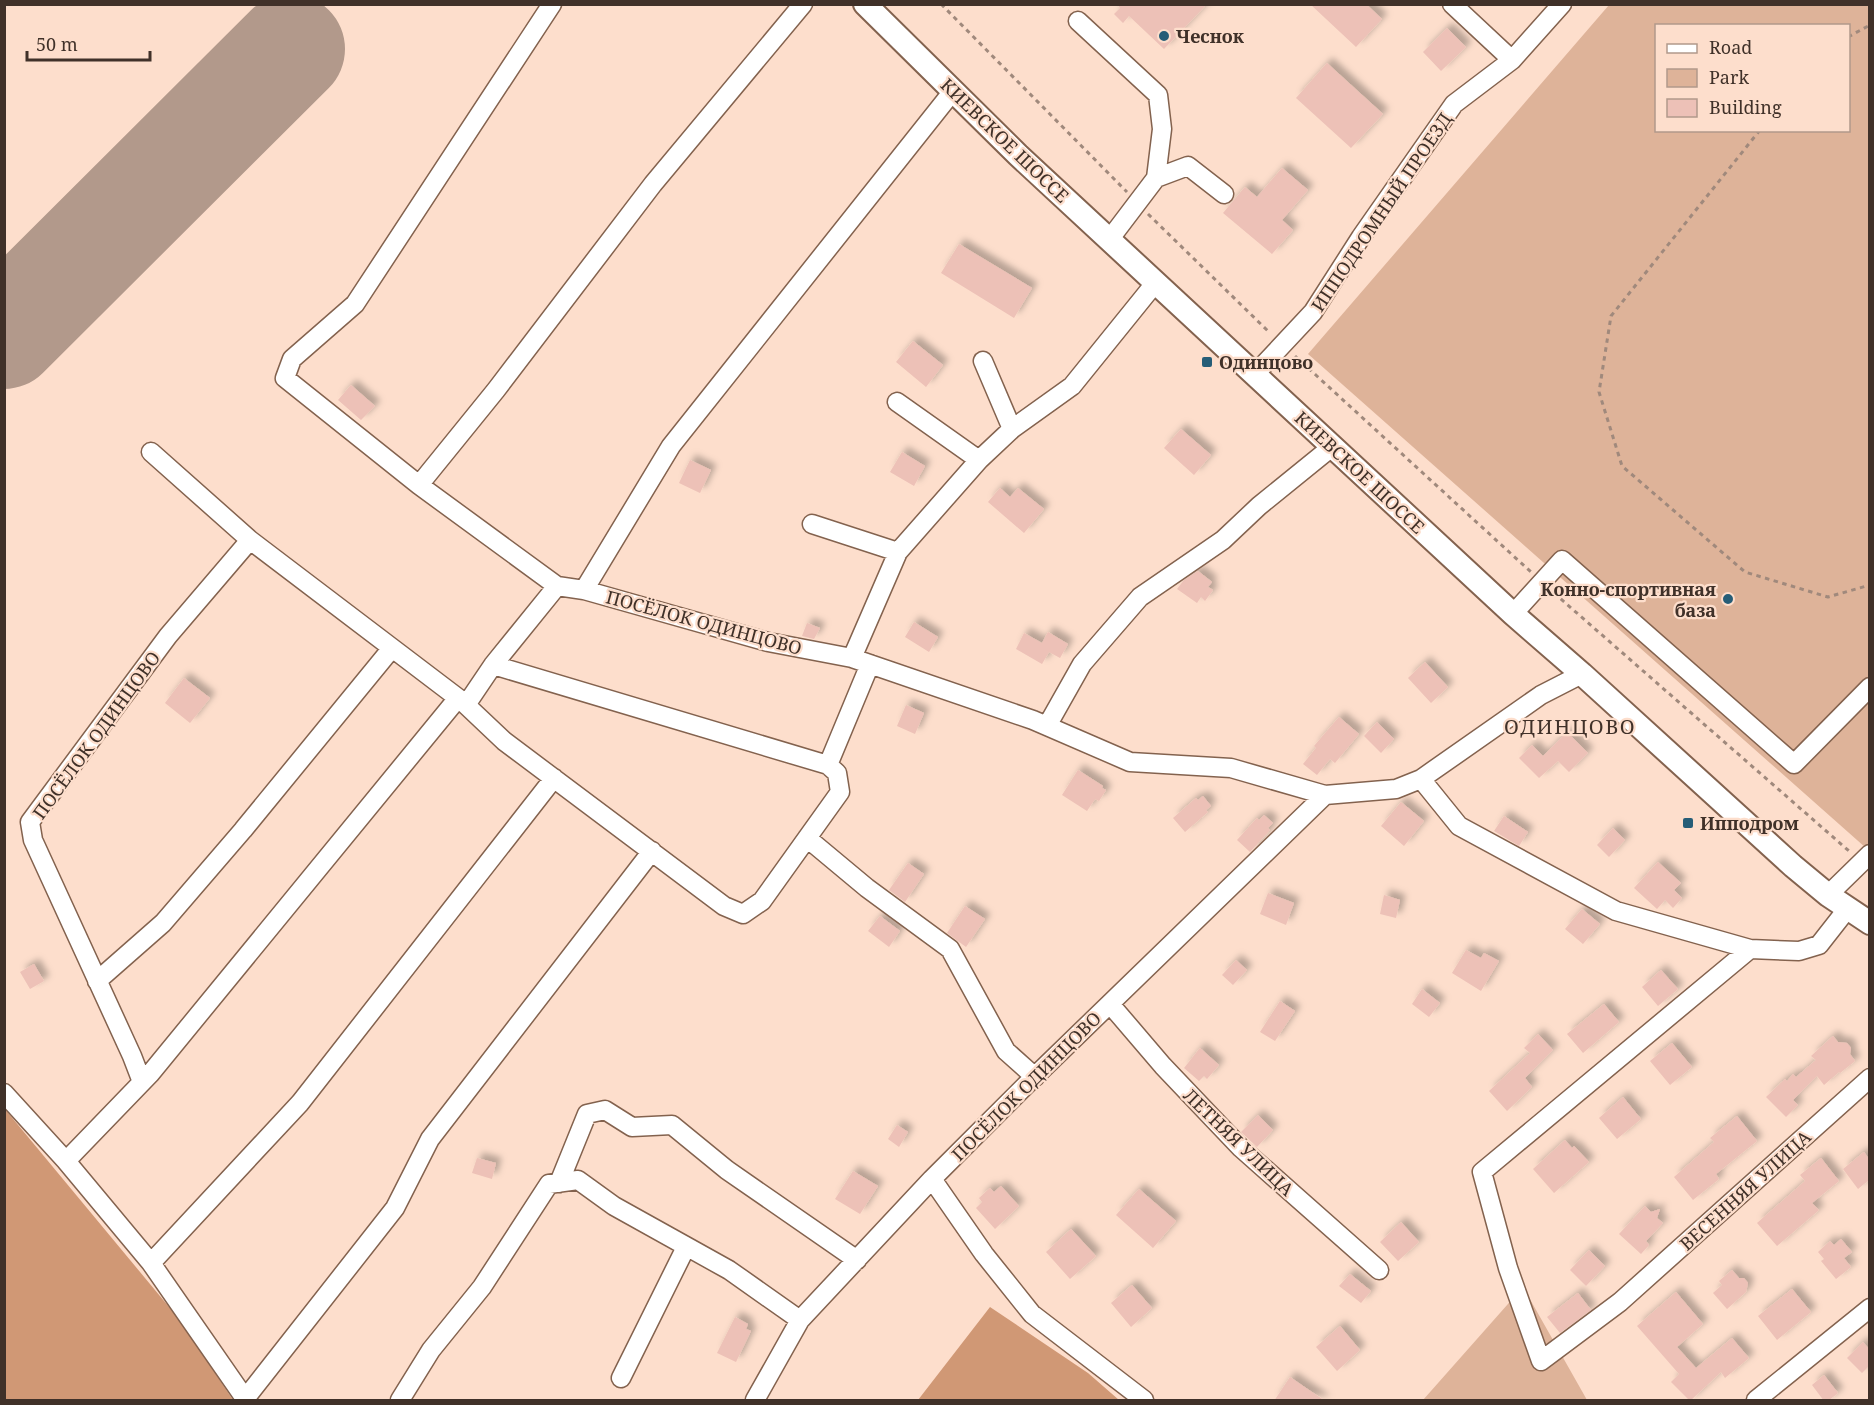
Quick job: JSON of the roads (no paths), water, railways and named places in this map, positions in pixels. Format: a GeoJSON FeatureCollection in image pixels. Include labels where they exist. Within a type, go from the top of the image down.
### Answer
{"type":"FeatureCollection","features":[{"type":"Feature","properties":{"kind":"main road","name":"КИЕВСКОЕ ШОССЕ"},"geometry":{"type":"LineString","coordinates":[[865,4],[1018,155],[1512,614],[1582,674],[1793,866],[1828,895],[1869,923]]}},
{"type":"Feature","properties":{"kind":"street","name":"ПОСЁЛОК ОДИНЦОВО"},"geometry":{"type":"LineString","coordinates":[[552,4],[355,304],[292,358],[285,378],[419,485],[557,586],[584,590],[768,642],[852,658],[1047,726],[1131,762],[1231,768],[1325,795],[1395,789],[1421,779],[1541,695],[1582,674]]}},
{"type":"Feature","properties":{"kind":"street"},"geometry":{"type":"LineString","coordinates":[[419,485],[496,390],[653,184],[803,4]]}},
{"type":"Feature","properties":{"kind":"street"},"geometry":{"type":"LineString","coordinates":[[1452,4],[1512,60]]}},
{"type":"Feature","properties":{"kind":"street","name":"ИППОДРОМНЫЙ ПРОЕЗД"},"geometry":{"type":"LineString","coordinates":[[1255,374],[1313,312],[1361,237],[1454,104],[1512,60],[1562,4]]}},
{"type":"Feature","properties":{"kind":"street"},"geometry":{"type":"LineString","coordinates":[[1078,21],[1158,95],[1162,129],[1156,178],[1109,240]]}},
{"type":"Feature","properties":{"kind":"street"},"geometry":{"type":"LineString","coordinates":[[584,590],[671,446],[953,91]]}},
{"type":"Feature","properties":{"kind":"street"},"geometry":{"type":"LineString","coordinates":[[1156,178],[1188,166],[1224,194]]}},
{"type":"Feature","properties":{"kind":"street"},"geometry":{"type":"LineString","coordinates":[[852,658],[898,552],[979,460],[1012,429],[1072,386],[1156,282]]}},
{"type":"Feature","properties":{"kind":"street"},"geometry":{"type":"LineString","coordinates":[[983,360],[1012,429]]}},
{"type":"Feature","properties":{"kind":"street"},"geometry":{"type":"LineString","coordinates":[[897,402],[979,460]]}},
{"type":"Feature","properties":{"kind":"street"},"geometry":{"type":"LineString","coordinates":[[1047,726],[1082,664],[1140,597],[1224,540],[1260,506],[1333,446]]}},
{"type":"Feature","properties":{"kind":"street"},"geometry":{"type":"LineString","coordinates":[[151,452],[250,540],[462,702],[504,741],[724,906],[743,914],[762,901],[840,792],[837,773],[828,765],[493,664]]}},
{"type":"Feature","properties":{"kind":"street"},"geometry":{"type":"LineString","coordinates":[[812,524],[898,552]]}},
{"type":"Feature","properties":{"kind":"street","name":"ПОСЁЛОК ОДИНЦОВО"},"geometry":{"type":"LineString","coordinates":[[142,1083],[132,1056],[33,840],[30,822],[168,636],[250,540]]}},
{"type":"Feature","properties":{"kind":"street"},"geometry":{"type":"LineString","coordinates":[[1512,614],[1562,560],[1794,764],[1869,687]]}},
{"type":"Feature","properties":{"kind":"street"},"geometry":{"type":"LineString","coordinates":[[66,1161],[142,1083],[557,586]]}},
{"type":"Feature","properties":{"kind":"street"},"geometry":{"type":"LineString","coordinates":[[97,981],[163,923],[243,830],[392,648]]}},
{"type":"Feature","properties":{"kind":"street"},"geometry":{"type":"LineString","coordinates":[[828,765],[870,664]]}},
{"type":"Feature","properties":{"kind":"street"},"geometry":{"type":"LineString","coordinates":[[151,1263],[300,1103],[554,778]]}},
{"type":"Feature","properties":{"kind":"street"},"geometry":{"type":"LineString","coordinates":[[1421,779],[1459,826],[1616,911],[1750,949],[1799,951],[1819,945],[1848,908]]}},
{"type":"Feature","properties":{"kind":"street","name":"ПОСЁЛОК ОДИНЦОВО"},"geometry":{"type":"LineString","coordinates":[[755,1401],[800,1320],[932,1179],[1325,795]]}},
{"type":"Feature","properties":{"kind":"street"},"geometry":{"type":"LineString","coordinates":[[807,838],[867,888],[950,949],[1006,1051],[1035,1077]]}},
{"type":"Feature","properties":{"kind":"street"},"geometry":{"type":"LineString","coordinates":[[4,1093],[66,1161],[151,1263],[245,1400],[395,1208],[430,1139],[652,851]]}},
{"type":"Feature","properties":{"kind":"street"},"geometry":{"type":"LineString","coordinates":[[1828,895],[1866,858]]}},
{"type":"Feature","properties":{"kind":"street","name":"ВЕСЕННЯЯ УЛИЦА"},"geometry":{"type":"LineString","coordinates":[[1750,949],[1482,1172],[1508,1269],[1541,1361],[1620,1302],[1869,1078]]}},
{"type":"Feature","properties":{"kind":"street","name":"ЛЕТНЯЯ УЛИЦА"},"geometry":{"type":"LineString","coordinates":[[1110,1004],[1163,1066],[1241,1148],[1379,1270]]}},
{"type":"Feature","properties":{"kind":"street"},"geometry":{"type":"LineString","coordinates":[[559,1183],[587,1114],[605,1110],[632,1127],[672,1125],[727,1170],[857,1260]]}},
{"type":"Feature","properties":{"kind":"street"},"geometry":{"type":"LineString","coordinates":[[932,1179],[984,1254],[1032,1314],[1144,1401]]}},
{"type":"Feature","properties":{"kind":"street"},"geometry":{"type":"LineString","coordinates":[[400,1401],[431,1350],[482,1287],[549,1184],[578,1180],[614,1206],[729,1270],[800,1320]]}},
{"type":"Feature","properties":{"kind":"street"},"geometry":{"type":"LineString","coordinates":[[621,1378],[686,1247]]}},
{"type":"Feature","properties":{"kind":"street"},"geometry":{"type":"LineString","coordinates":[[1756,1401],[1869,1308]]}},
{"type":"Feature","properties":{"kind":"place","name":"Чеснок"},"geometry":{"type":"Point","coordinates":[1164,36]}},
{"type":"Feature","properties":{"kind":"place","name":"Одинцово"},"geometry":{"type":"Point","coordinates":[1207,362]}},
{"type":"Feature","properties":{"kind":"place","name":"Конно-спортивная база"},"geometry":{"type":"Point","coordinates":[1728,599]}},
{"type":"Feature","properties":{"kind":"place","name":"Ипподром"},"geometry":{"type":"Point","coordinates":[1688,823]}},
{"type":"Feature","properties":{"kind":"district","name":"ОДИНЦОВО"},"geometry":{"type":"Point","coordinates":[1570,726]}}]}
